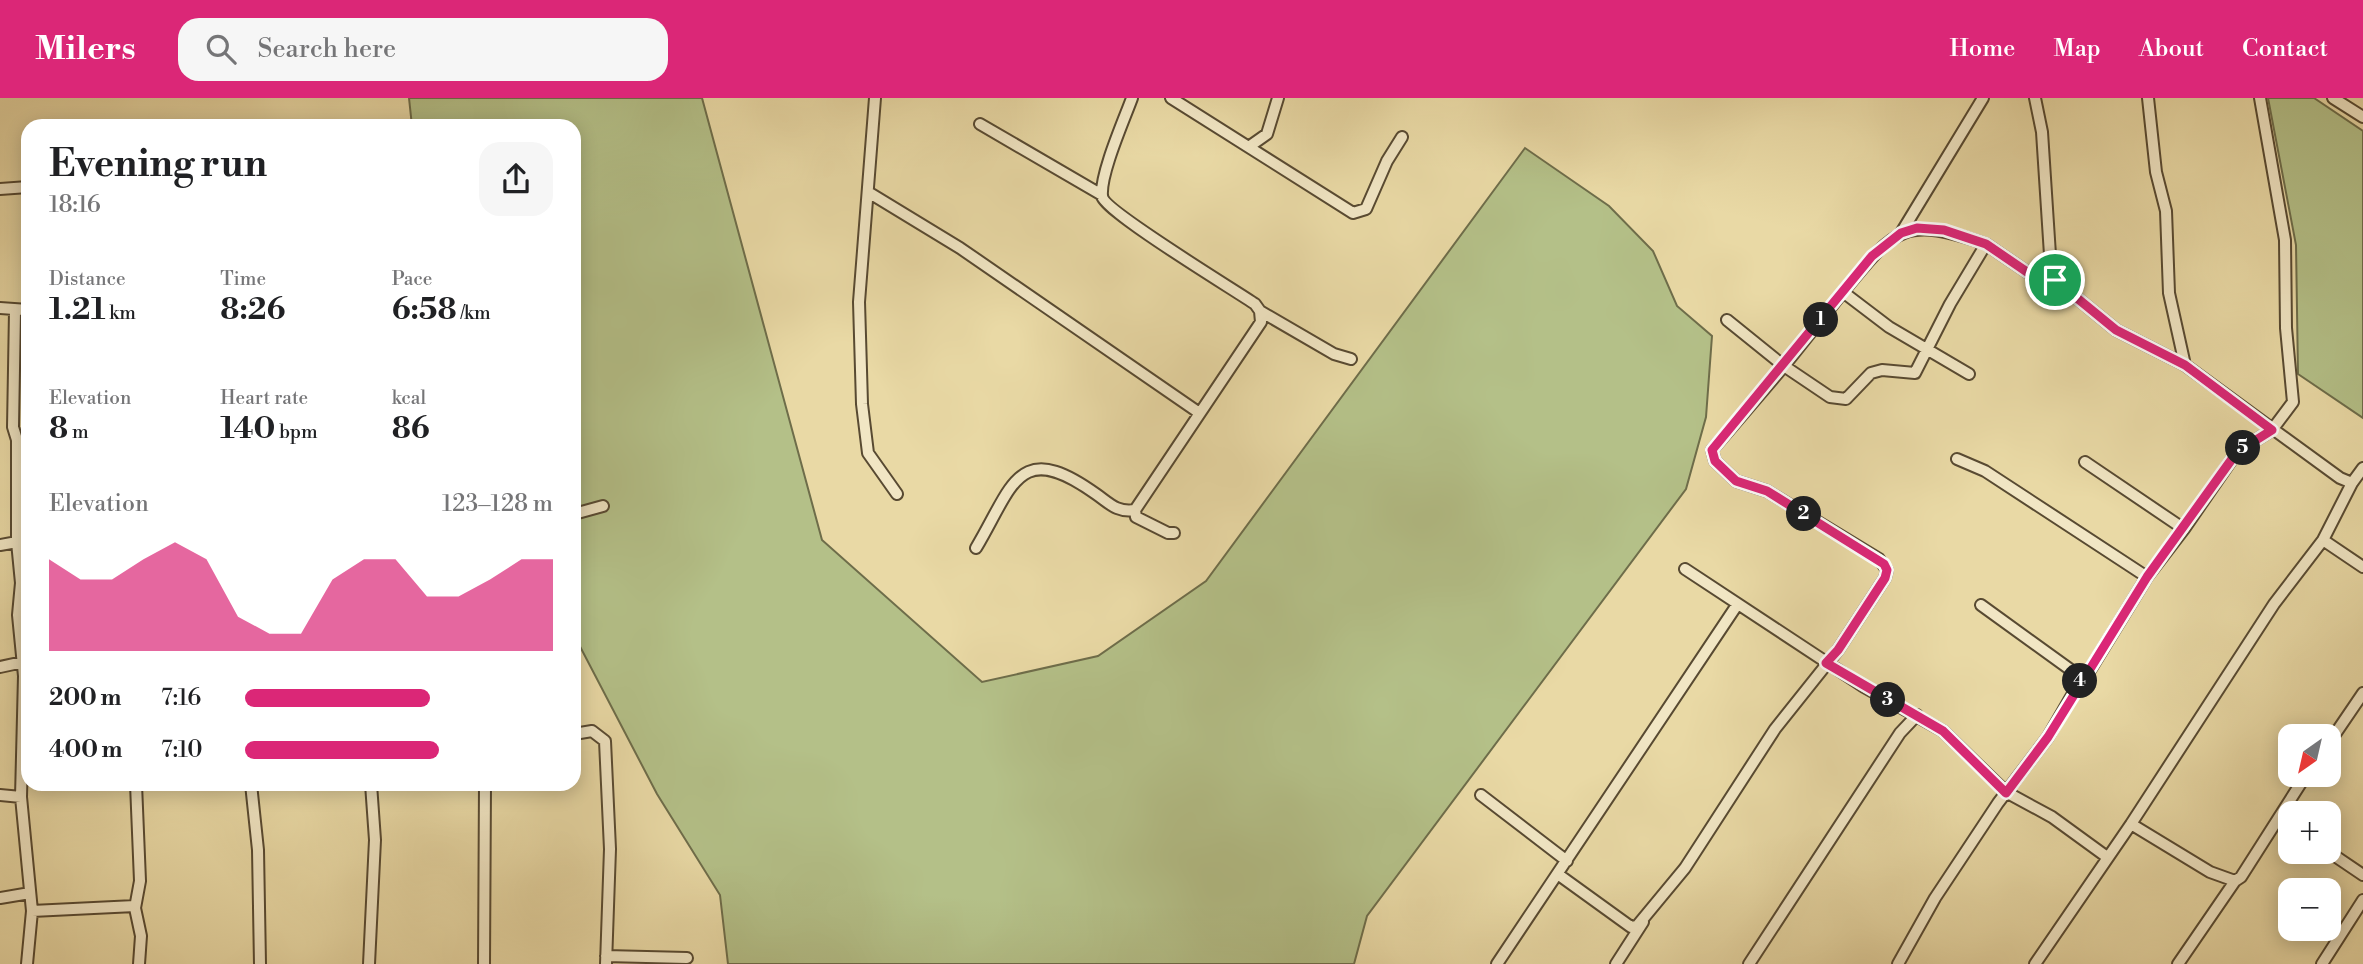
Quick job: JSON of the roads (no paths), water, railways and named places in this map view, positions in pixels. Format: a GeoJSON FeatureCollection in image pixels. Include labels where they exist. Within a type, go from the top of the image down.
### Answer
{"type":"FeatureCollection","features":[{"type":"Feature","properties":{"kind":"street"},"geometry":{"type":"LineString","coordinates":[[875,98],[859,302],[866,444],[868,453],[897,495]]}},
{"type":"Feature","properties":{"kind":"street"},"geometry":{"type":"LineString","coordinates":[[1132,98],[1108,164],[1102,195],[1106,205],[1144,233],[1208,271],[1255,304],[1260,312],[1261,322],[1198,412],[1135,510],[1136,517],[1174,533]]}},
{"type":"Feature","properties":{"kind":"street"},"geometry":{"type":"LineString","coordinates":[[1171,98],[1250,146],[1326,199],[1353,213],[1366,209],[1387,161],[1402,138]]}},
{"type":"Feature","properties":{"kind":"street"},"geometry":{"type":"LineString","coordinates":[[1250,146],[1267,134],[1278,98]]}},
{"type":"Feature","properties":{"kind":"street"},"geometry":{"type":"LineString","coordinates":[[1616,964],[1648,915],[1685,868],[1775,729],[1838,650],[1885,578],[1887,570],[1884,564],[1767,491],[1736,481],[1715,461],[1712,450],[1872,256],[1901,233],[1983,98]]}},
{"type":"Feature","properties":{"kind":"street"},"geometry":{"type":"LineString","coordinates":[[2035,98],[2042,132],[2051,270],[2055,280]]}},
{"type":"Feature","properties":{"kind":"street"},"geometry":{"type":"LineString","coordinates":[[2148,98],[2155,172],[2166,211],[2169,293],[2185,365]]}},
{"type":"Feature","properties":{"kind":"street"},"geometry":{"type":"LineString","coordinates":[[1898,964],[1936,898],[2006,793],[2048,737],[2082,678],[2090,670],[2147,577],[2237,452],[2272,430],[2293,402],[2286,328],[2285,240],[2260,98]]}},
{"type":"Feature","properties":{"kind":"street"},"geometry":{"type":"LineString","coordinates":[[2333,98],[2363,117]]}},
{"type":"Feature","properties":{"kind":"street"},"geometry":{"type":"LineString","coordinates":[[980,124],[1102,195]]}},
{"type":"Feature","properties":{"kind":"street"},"geometry":{"type":"LineString","coordinates":[[0,189],[21,188]]}},
{"type":"Feature","properties":{"kind":"street"},"geometry":{"type":"LineString","coordinates":[[868,192],[960,248],[1198,412]]}},
{"type":"Feature","properties":{"kind":"street"},"geometry":{"type":"LineString","coordinates":[[1901,233],[1917,228],[1944,230],[1986,244],[2027,272],[2055,280],[2116,330],[2185,365],[2329,471],[2352,483]]}},
{"type":"Feature","properties":{"kind":"street"},"geometry":{"type":"LineString","coordinates":[[1727,320],[1784,366],[1830,397],[1846,399],[1871,373],[1882,370],[1915,373],[1930,349],[1950,304],[1986,244]]}},
{"type":"Feature","properties":{"kind":"street"},"geometry":{"type":"LineString","coordinates":[[1843,292],[1889,327],[1969,374]]}},
{"type":"Feature","properties":{"kind":"street"},"geometry":{"type":"LineString","coordinates":[[0,308],[21,311]]}},
{"type":"Feature","properties":{"kind":"street"},"geometry":{"type":"LineString","coordinates":[[15,311],[13,427],[18,453],[17,542],[21,583],[18,615],[21,643]]}},
{"type":"Feature","properties":{"kind":"street"},"geometry":{"type":"LineString","coordinates":[[1260,312],[1334,354],[1351,359]]}},
{"type":"Feature","properties":{"kind":"street"},"geometry":{"type":"LineString","coordinates":[[1,430],[13,427]]}},
{"type":"Feature","properties":{"kind":"street"},"geometry":{"type":"LineString","coordinates":[[1957,459],[1985,471],[2147,577]]}},
{"type":"Feature","properties":{"kind":"street"},"geometry":{"type":"LineString","coordinates":[[2085,462],[2184,529]]}},
{"type":"Feature","properties":{"kind":"street"},"geometry":{"type":"LineString","coordinates":[[976,548],[1018,477],[1037,468],[1055,470],[1116,509],[1135,510]]}},
{"type":"Feature","properties":{"kind":"street"},"geometry":{"type":"LineString","coordinates":[[2035,964],[2131,824],[2274,604],[2323,540],[2352,483],[2363,468]]}},
{"type":"Feature","properties":{"kind":"street"},"geometry":{"type":"LineString","coordinates":[[581,512],[603,506]]}},
{"type":"Feature","properties":{"kind":"street"},"geometry":{"type":"LineString","coordinates":[[2323,540],[2363,567]]}},
{"type":"Feature","properties":{"kind":"street"},"geometry":{"type":"LineString","coordinates":[[0,545],[17,542]]}},
{"type":"Feature","properties":{"kind":"street"},"geometry":{"type":"LineString","coordinates":[[1685,569],[1826,663],[1943,731],[2006,793],[2052,817],[2107,857]]}},
{"type":"Feature","properties":{"kind":"street"},"geometry":{"type":"LineString","coordinates":[[1497,964],[1737,605]]}},
{"type":"Feature","properties":{"kind":"street"},"geometry":{"type":"LineString","coordinates":[[1981,605],[2082,678]]}},
{"type":"Feature","properties":{"kind":"street"},"geometry":{"type":"LineString","coordinates":[[0,667],[21,662]]}},
{"type":"Feature","properties":{"kind":"street"},"geometry":{"type":"LineString","coordinates":[[2342,724],[2363,693]]}},
{"type":"Feature","properties":{"kind":"street"},"geometry":{"type":"LineString","coordinates":[[1749,964],[1900,733],[1917,715]]}},
{"type":"Feature","properties":{"kind":"street"},"geometry":{"type":"LineString","coordinates":[[581,733],[592,731],[605,741],[610,849],[606,960],[645,956],[663,960],[687,958]]}},
{"type":"Feature","properties":{"kind":"street"},"geometry":{"type":"LineString","coordinates":[[21,791],[32,911],[27,964]]}},
{"type":"Feature","properties":{"kind":"street"},"geometry":{"type":"LineString","coordinates":[[136,791],[140,881],[135,906],[141,936],[139,964]]}},
{"type":"Feature","properties":{"kind":"street"},"geometry":{"type":"LineString","coordinates":[[252,791],[258,860],[260,964]]}},
{"type":"Feature","properties":{"kind":"street"},"geometry":{"type":"LineString","coordinates":[[369,964],[374,839],[371,791]]}},
{"type":"Feature","properties":{"kind":"street"},"geometry":{"type":"LineString","coordinates":[[484,964],[485,791]]}},
{"type":"Feature","properties":{"kind":"street"},"geometry":{"type":"LineString","coordinates":[[0,795],[21,797]]}},
{"type":"Feature","properties":{"kind":"street"},"geometry":{"type":"LineString","coordinates":[[1481,795],[1567,861]]}},
{"type":"Feature","properties":{"kind":"street"},"geometry":{"type":"LineString","coordinates":[[2178,964],[2278,822]]}},
{"type":"Feature","properties":{"kind":"street"},"geometry":{"type":"LineString","coordinates":[[2131,824],[2210,872],[2235,881]]}},
{"type":"Feature","properties":{"kind":"street"},"geometry":{"type":"LineString","coordinates":[[2341,860],[2363,875]]}},
{"type":"Feature","properties":{"kind":"street"},"geometry":{"type":"LineString","coordinates":[[1559,875],[1631,927],[1648,915]]}},
{"type":"Feature","properties":{"kind":"street"},"geometry":{"type":"LineString","coordinates":[[0,898],[30,893]]}},
{"type":"Feature","properties":{"kind":"street"},"geometry":{"type":"LineString","coordinates":[[2322,964],[2363,900]]}},
{"type":"Feature","properties":{"kind":"street"},"geometry":{"type":"LineString","coordinates":[[32,911],[135,906]]}}]}
